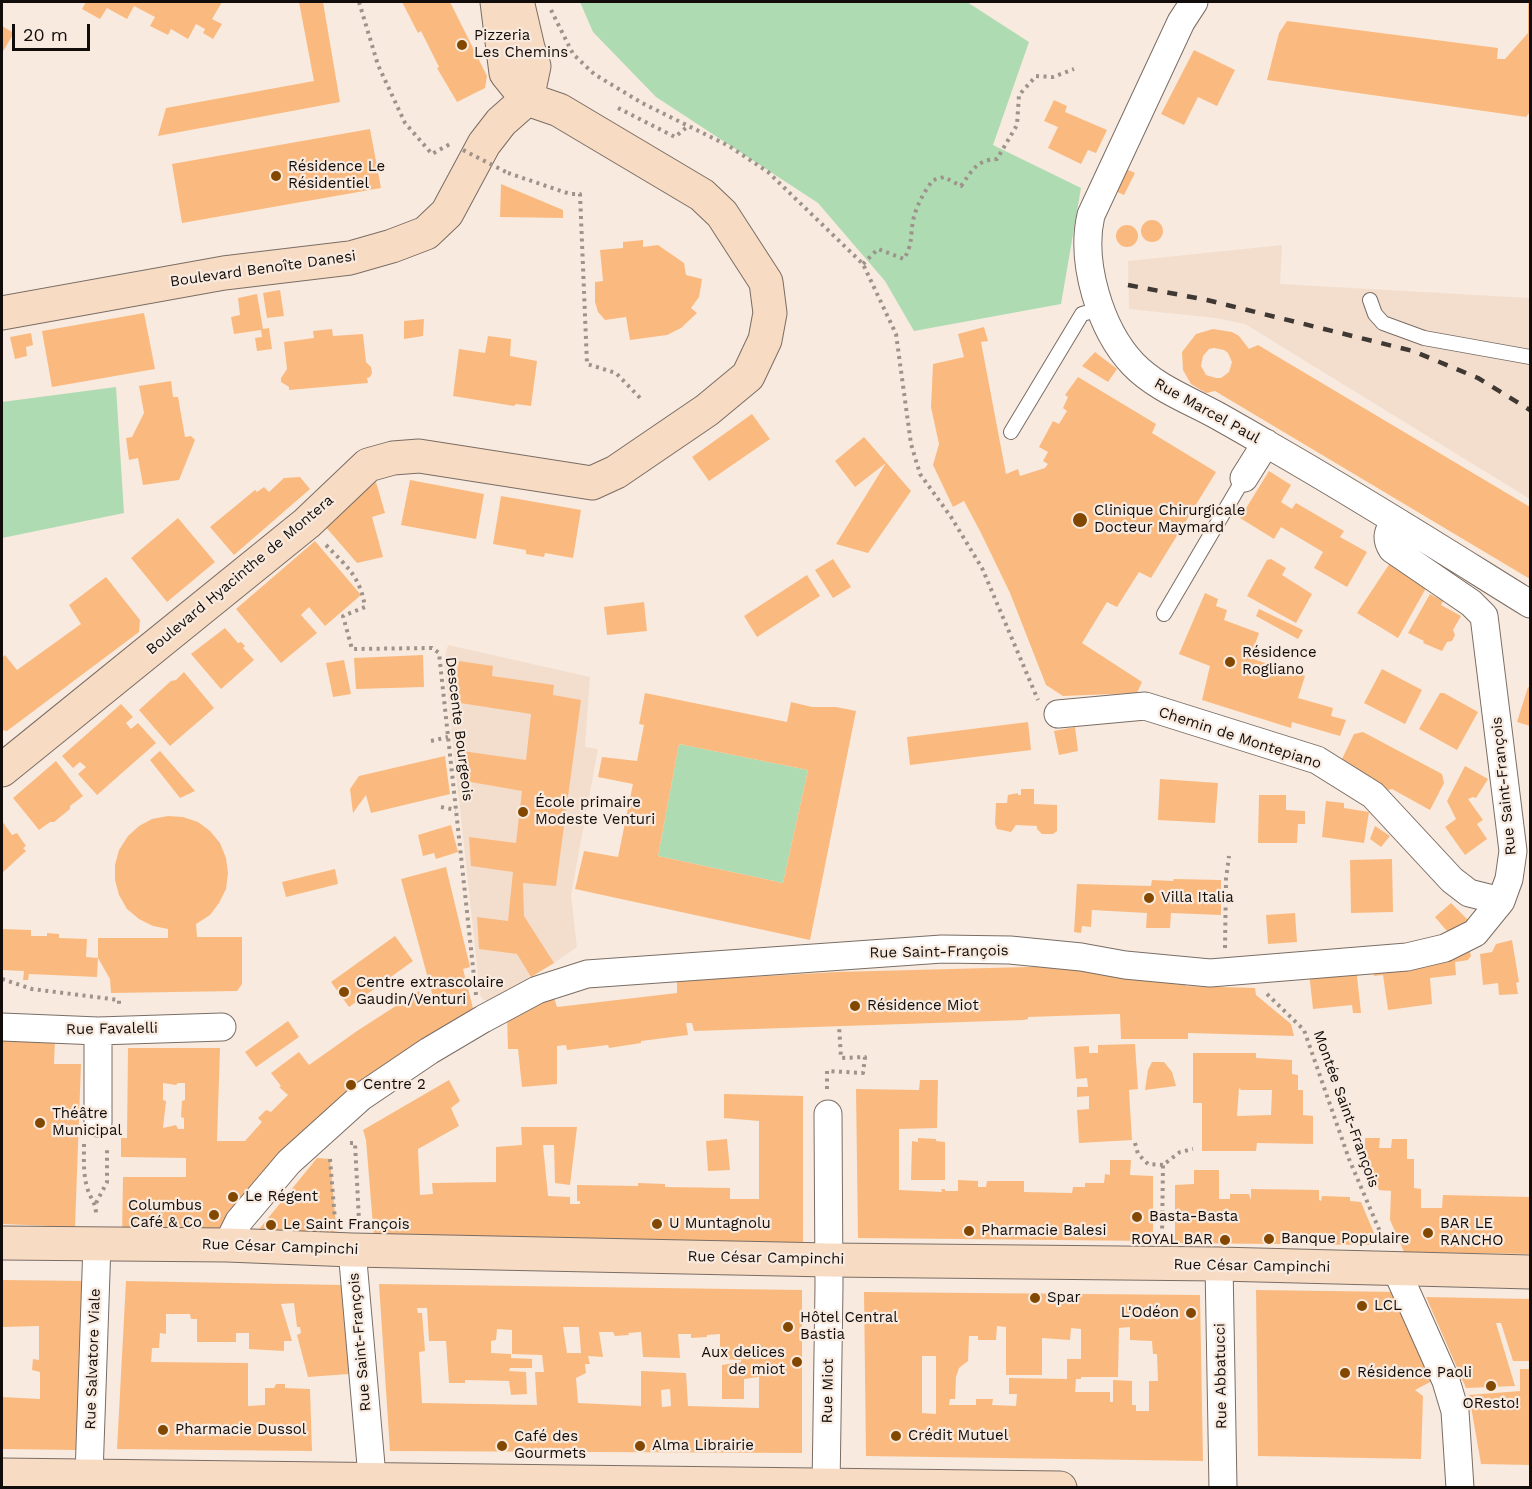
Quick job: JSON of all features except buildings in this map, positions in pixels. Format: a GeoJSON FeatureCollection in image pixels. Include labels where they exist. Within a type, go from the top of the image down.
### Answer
{"type":"FeatureCollection","features":[{"type":"Feature","properties":{"kind":"street","name":"Rue Marcel Paul"},"geometry":{"type":"LineString","coordinates":[[1194,2],[1181,22],[1091,215],[1088,253],[1100,309],[1110,332],[1121,350],[1149,379],[1266,443],[1530,604]]}},
{"type":"Feature","properties":{"kind":"street"},"geometry":{"type":"LineString","coordinates":[[502,9],[534,66],[527,99]]}},
{"type":"Feature","properties":{"kind":"street","name":"Boulevard Benoîte Danesi"},"geometry":{"type":"LineString","coordinates":[[2,313],[224,273],[350,258],[426,233],[447,213],[489,137],[501,122],[527,99]]}},
{"type":"Feature","properties":{"kind":"street","name":"Boulevard Hyacinthe de Montera"},"geometry":{"type":"LineString","coordinates":[[2,770],[307,524],[368,465],[393,458],[419,456],[592,483],[616,472],[707,410],[748,376],[765,340],[770,313],[767,293],[765,282],[722,214],[702,195],[660,168],[559,110],[527,99]]}},
{"type":"Feature","properties":{"kind":"street"},"geometry":{"type":"LineString","coordinates":[[1244,477],[1266,443]]}},
{"type":"Feature","properties":{"kind":"street","name":"Rue Saint-François"},"geometry":{"type":"LineString","coordinates":[[227,1245],[239,1221],[289,1162],[338,1131],[361,1097],[429,1051],[483,1019],[537,990],[587,974],[701,968],[768,960],[942,949],[1010,950],[1210,973],[1254,971],[1407,957],[1445,948],[1475,933],[1501,901],[1509,879],[1513,851],[1484,616],[1471,603],[1392,549],[1387,537],[1395,521]]}},
{"type":"Feature","properties":{"kind":"street","name":"Chemin de Montepiano"},"geometry":{"type":"LineString","coordinates":[[1058,714],[1145,706],[1317,760],[1373,795],[1452,880],[1469,893],[1501,901]]}},
{"type":"Feature","properties":{"kind":"street","name":"Rue Favalelli"},"geometry":{"type":"LineString","coordinates":[[2,1027],[98,1032],[222,1027]]}},
{"type":"Feature","properties":{"kind":"street"},"geometry":{"type":"LineString","coordinates":[[98,1032],[98,1123]]}},
{"type":"Feature","properties":{"kind":"street","name":"Rue Miot"},"geometry":{"type":"LineString","coordinates":[[826,1486],[828,1114]]}},
{"type":"Feature","properties":{"kind":"street","name":"Rue César Campinchi"},"geometry":{"type":"LineString","coordinates":[[2,1243],[227,1245],[352,1250],[829,1260],[1162,1263],[1530,1272]]}},
{"type":"Feature","properties":{"kind":"street","name":"Rue Salvatore Viale"},"geometry":{"type":"LineString","coordinates":[[89,1474],[97,1244]]}},
{"type":"Feature","properties":{"kind":"street","name":"Rue Saint-François"},"geometry":{"type":"LineString","coordinates":[[352,1250],[372,1483]]}},
{"type":"Feature","properties":{"kind":"street","name":"Rue Abbatucci"},"geometry":{"type":"LineString","coordinates":[[1219,1264],[1223,1488]]}},
{"type":"Feature","properties":{"kind":"street"},"geometry":{"type":"LineString","coordinates":[[1396,1269],[1449,1391],[1455,1412],[1460,1488]]}},
{"type":"Feature","properties":{"kind":"street"},"geometry":{"type":"LineString","coordinates":[[2,1475],[89,1474],[372,1483],[1060,1488]]}},
{"type":"Feature","properties":{"kind":"lane"},"geometry":{"type":"LineString","coordinates":[[1370,300],[1383,323],[1424,338],[1530,357]]}},
{"type":"Feature","properties":{"kind":"lane"},"geometry":{"type":"LineString","coordinates":[[1011,432],[1082,314],[1100,309]]}},
{"type":"Feature","properties":{"kind":"lane"},"geometry":{"type":"LineString","coordinates":[[1164,614],[1244,477]]}},
{"type":"Feature","properties":{"kind":"path"},"geometry":{"type":"LineString","coordinates":[[359,2],[378,65],[405,123],[432,154],[450,144],[508,173],[570,194],[580,194],[587,364],[616,373],[641,399]]}},
{"type":"Feature","properties":{"kind":"path"},"geometry":{"type":"LineString","coordinates":[[546,2],[573,54],[594,74],[642,103],[729,146],[768,172],[863,264],[897,334],[911,444],[920,474],[951,517],[982,568],[1037,699],[1058,714]]}},
{"type":"Feature","properties":{"kind":"path"},"geometry":{"type":"LineString","coordinates":[[863,264],[878,249],[904,259],[911,246],[913,220],[923,194],[933,180],[944,177],[961,186],[974,168],[984,160],[997,159],[1017,125],[1019,95],[1036,76],[1053,77],[1074,69]]}},
{"type":"Feature","properties":{"kind":"path","name":"Descente Bourgeois"},"geometry":{"type":"LineString","coordinates":[[307,524],[357,578],[365,607],[343,616],[352,648],[432,648],[439,653],[476,993],[483,1019]]}},
{"type":"Feature","properties":{"kind":"path"},"geometry":{"type":"LineString","coordinates":[[431,741],[448,737]]}},
{"type":"Feature","properties":{"kind":"path"},"geometry":{"type":"LineString","coordinates":[[441,807],[456,810]]}},
{"type":"Feature","properties":{"kind":"path"},"geometry":{"type":"LineString","coordinates":[[1225,972],[1226,879],[1229,856]]}},
{"type":"Feature","properties":{"kind":"path","name":"Montée Saint-François"},"geometry":{"type":"LineString","coordinates":[[1254,971],[1264,991],[1304,1030],[1349,1159],[1396,1269]]}},
{"type":"Feature","properties":{"kind":"path"},"geometry":{"type":"LineString","coordinates":[[2,979],[32,989],[119,1000]]}},
{"type":"Feature","properties":{"kind":"path"},"geometry":{"type":"LineString","coordinates":[[828,1114],[827,1071],[863,1073],[865,1057],[841,1059],[839,1025]]}},
{"type":"Feature","properties":{"kind":"path"},"geometry":{"type":"LineString","coordinates":[[98,1123],[104,1129],[106,1139],[107,1182],[96,1203],[87,1187],[84,1171],[84,1143],[90,1129],[98,1123]]}},
{"type":"Feature","properties":{"kind":"path"},"geometry":{"type":"LineString","coordinates":[[338,1131],[355,1143],[359,1228],[352,1250],[335,1221],[329,1151],[338,1131]]}},
{"type":"Feature","properties":{"kind":"path"},"geometry":{"type":"LineString","coordinates":[[1135,1143],[1138,1154],[1148,1164],[1164,1165],[1180,1152],[1194,1149]]}},
{"type":"Feature","properties":{"kind":"path"},"geometry":{"type":"LineString","coordinates":[[1162,1263],[1164,1165]]}},
{"type":"Feature","properties":{"kind":"shaded area"},"geometry":{"type":"Polygon","coordinates":[[[1282,245],[1280,284],[1530,298],[1530,499],[1245,324],[1216,318],[1129,309],[1128,261],[1282,245]]]}},
{"type":"Feature","properties":{"kind":"shaded area","name":"École primaire Modeste Venturi"},"geometry":{"type":"Polygon","coordinates":[[[448,645],[590,677],[585,747],[598,749],[571,895],[577,947],[554,963],[487,1001],[482,999],[480,994],[444,661],[448,645]]]}},
{"type":"Feature","properties":{"kind":"green space"},"geometry":{"type":"Polygon","coordinates":[[[580,2],[967,2],[1029,42],[993,145],[1081,188],[1061,304],[914,331],[885,281],[818,203],[656,97],[593,32],[580,2]]]}},
{"type":"Feature","properties":{"kind":"green space"},"geometry":{"type":"Polygon","coordinates":[[[116,387],[124,513],[2,538],[2,402],[116,387]]]}},
{"type":"Feature","properties":{"kind":"green space"},"geometry":{"type":"Polygon","coordinates":[[[679,744],[808,770],[783,883],[658,856],[679,744]]]}},
{"type":"Feature","properties":{"kind":"railway"},"geometry":{"type":"LineString","coordinates":[[1128,285],[1207,300],[1413,351],[1478,378],[1530,410]]}},
{"type":"Feature","properties":{"kind":"place","name":"Pizzeria Les Chemins"},"geometry":{"type":"Point","coordinates":[462,45]}},
{"type":"Feature","properties":{"kind":"place","name":"Résidence Le Résidentiel"},"geometry":{"type":"Point","coordinates":[276,176]}},
{"type":"Feature","properties":{"kind":"place","name":"Clinique Chirurgicale Docteur Maymard"},"geometry":{"type":"Point","coordinates":[1080,520]}},
{"type":"Feature","properties":{"kind":"place","name":"Résidence Rogliano"},"geometry":{"type":"Point","coordinates":[1230,662]}},
{"type":"Feature","properties":{"kind":"place","name":"École primaire Modeste Venturi"},"geometry":{"type":"Point","coordinates":[523,812]}},
{"type":"Feature","properties":{"kind":"place","name":"Villa Italia"},"geometry":{"type":"Point","coordinates":[1149,898]}},
{"type":"Feature","properties":{"kind":"place","name":"Centre extrascolaire Gaudin/Venturi"},"geometry":{"type":"Point","coordinates":[344,992]}},
{"type":"Feature","properties":{"kind":"place","name":"Résidence Miot"},"geometry":{"type":"Point","coordinates":[855,1006]}},
{"type":"Feature","properties":{"kind":"place","name":"Centre 2"},"geometry":{"type":"Point","coordinates":[351,1085]}},
{"type":"Feature","properties":{"kind":"place","name":"Théâtre Municipal"},"geometry":{"type":"Point","coordinates":[40,1123]}},
{"type":"Feature","properties":{"kind":"place","name":"Le Régent"},"geometry":{"type":"Point","coordinates":[233,1197]}},
{"type":"Feature","properties":{"kind":"place","name":"Columbus Café & Co"},"geometry":{"type":"Point","coordinates":[214,1215]}},
{"type":"Feature","properties":{"kind":"place","name":"Basta-Basta"},"geometry":{"type":"Point","coordinates":[1137,1217]}},
{"type":"Feature","properties":{"kind":"place","name":"U Muntagnolu"},"geometry":{"type":"Point","coordinates":[657,1224]}},
{"type":"Feature","properties":{"kind":"place","name":"Le Saint François"},"geometry":{"type":"Point","coordinates":[271,1225]}},
{"type":"Feature","properties":{"kind":"place","name":"Pharmacie Balesi"},"geometry":{"type":"Point","coordinates":[969,1231]}},
{"type":"Feature","properties":{"kind":"place","name":"BAR LE RANCHO"},"geometry":{"type":"Point","coordinates":[1428,1233]}},
{"type":"Feature","properties":{"kind":"place","name":"Banque Populaire"},"geometry":{"type":"Point","coordinates":[1269,1239]}},
{"type":"Feature","properties":{"kind":"place","name":"ROYAL BAR"},"geometry":{"type":"Point","coordinates":[1225,1240]}},
{"type":"Feature","properties":{"kind":"place","name":"Spar"},"geometry":{"type":"Point","coordinates":[1035,1298]}},
{"type":"Feature","properties":{"kind":"place","name":"LCL"},"geometry":{"type":"Point","coordinates":[1362,1306]}},
{"type":"Feature","properties":{"kind":"place","name":"L'Odéon"},"geometry":{"type":"Point","coordinates":[1191,1313]}},
{"type":"Feature","properties":{"kind":"place","name":"Hôtel Central Bastia"},"geometry":{"type":"Point","coordinates":[788,1327]}},
{"type":"Feature","properties":{"kind":"place","name":"Aux delices de miot"},"geometry":{"type":"Point","coordinates":[797,1362]}},
{"type":"Feature","properties":{"kind":"place","name":"Résidence Paoli"},"geometry":{"type":"Point","coordinates":[1345,1373]}},
{"type":"Feature","properties":{"kind":"place","name":"OResto!"},"geometry":{"type":"Point","coordinates":[1491,1386]}},
{"type":"Feature","properties":{"kind":"place","name":"Pharmacie Dussol"},"geometry":{"type":"Point","coordinates":[163,1430]}},
{"type":"Feature","properties":{"kind":"place","name":"Crédit Mutuel"},"geometry":{"type":"Point","coordinates":[896,1436]}},
{"type":"Feature","properties":{"kind":"place","name":"Café des Gourmets"},"geometry":{"type":"Point","coordinates":[502,1446]}},
{"type":"Feature","properties":{"kind":"place","name":"Alma Librairie"},"geometry":{"type":"Point","coordinates":[640,1446]}}]}
